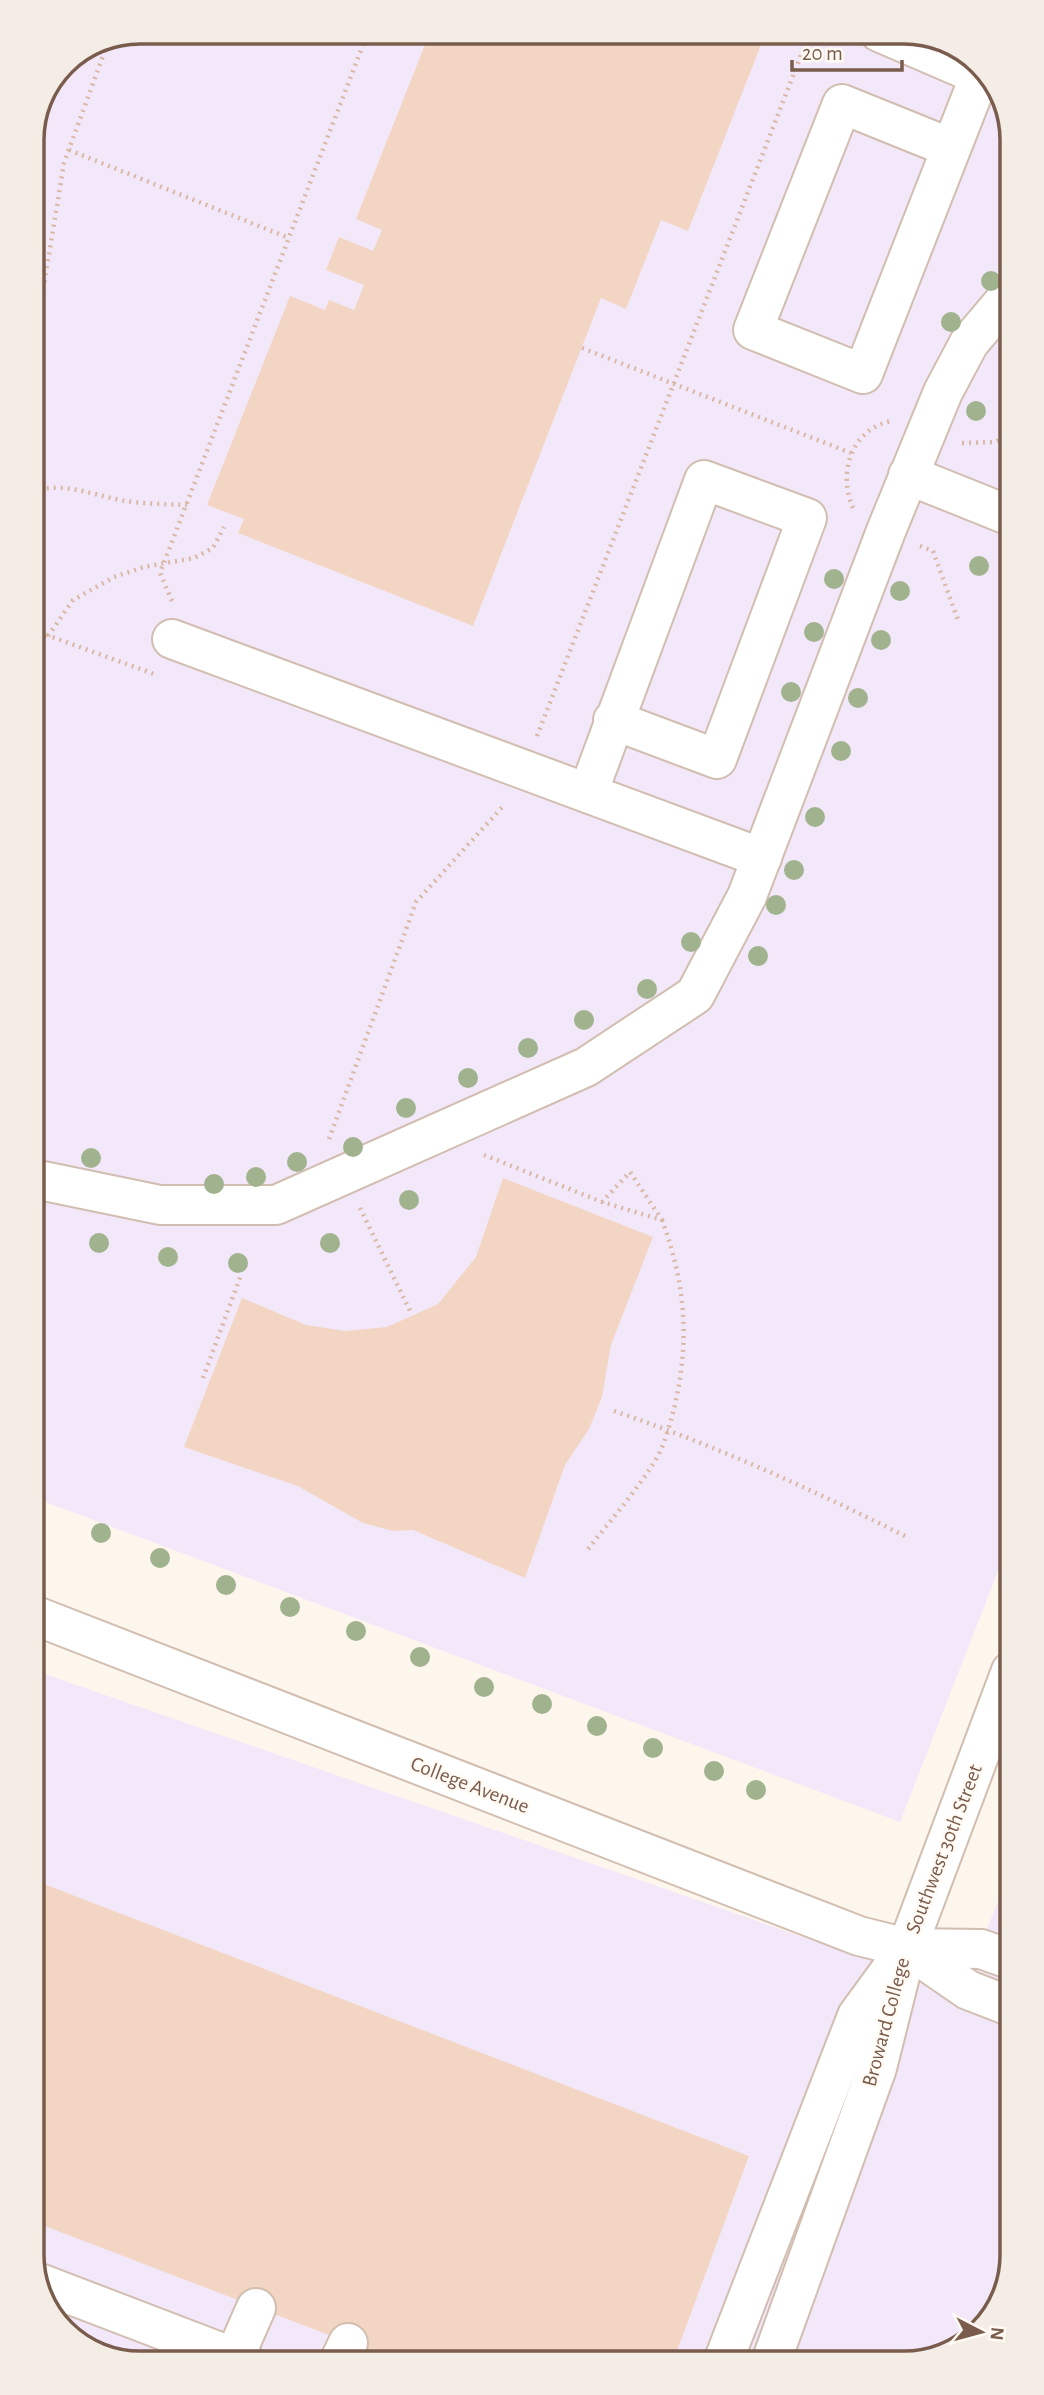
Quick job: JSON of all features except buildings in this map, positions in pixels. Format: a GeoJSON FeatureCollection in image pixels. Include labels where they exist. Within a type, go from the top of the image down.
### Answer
{"type":"FeatureCollection","features":[{"type":"Feature","properties":{"kind":"street"},"geometry":{"type":"LineString","coordinates":[[907,44],[972,72]]}},
{"type":"Feature","properties":{"kind":"street"},"geometry":{"type":"LineString","coordinates":[[951,148],[842,104],[753,330],[863,374],[951,148],[981,82]]}},
{"type":"Feature","properties":{"kind":"street"},"geometry":{"type":"LineString","coordinates":[[44,1181],[160,1205],[276,1205],[345,1177],[586,1067],[695,995],[747,896],[908,475],[943,392],[969,343],[1000,306]]}},
{"type":"Feature","properties":{"kind":"street"},"geometry":{"type":"LineString","coordinates":[[908,475],[1000,512]]}},
{"type":"Feature","properties":{"kind":"street"},"geometry":{"type":"LineString","coordinates":[[588,793],[613,720],[704,480],[807,518],[717,760],[613,720]]}},
{"type":"Feature","properties":{"kind":"street"},"geometry":{"type":"LineString","coordinates":[[172,639],[762,858]]}},
{"type":"Feature","properties":{"kind":"street","name":"College Avenue"},"geometry":{"type":"LineString","coordinates":[[44,1619],[859,1936],[906,1948],[981,1949],[1000,1956]]}},
{"type":"Feature","properties":{"kind":"street","name":"Southwest 30th Street"},"geometry":{"type":"LineString","coordinates":[[906,1948],[1000,1700]]}},
{"type":"Feature","properties":{"kind":"street","name":"College Avenue"},"geometry":{"type":"LineString","coordinates":[[906,1948],[968,1990],[1000,2002]]}},
{"type":"Feature","properties":{"kind":"street","name":"Broward College"},"geometry":{"type":"LineString","coordinates":[[775,2351],[877,2068],[906,1948]]}},
{"type":"Feature","properties":{"kind":"street","name":"Broward College"},"geometry":{"type":"LineString","coordinates":[[727,2351],[858,2016],[906,1948]]}},
{"type":"Feature","properties":{"kind":"street"},"geometry":{"type":"LineString","coordinates":[[49,2287],[217,2351]]}},
{"type":"Feature","properties":{"kind":"street"},"geometry":{"type":"LineString","coordinates":[[243,2351],[256,2308]]}},
{"type":"Feature","properties":{"kind":"path"},"geometry":{"type":"LineString","coordinates":[[44,634],[162,677],[179,618],[160,573],[364,44]]}},
{"type":"Feature","properties":{"kind":"path"},"geometry":{"type":"LineString","coordinates":[[412,1315],[345,1177],[330,1152],[329,1134],[416,902],[458,852],[500,813],[525,769],[805,44]]}},
{"type":"Feature","properties":{"kind":"path"},"geometry":{"type":"LineString","coordinates":[[44,287],[69,150],[105,50]]}},
{"type":"Feature","properties":{"kind":"path"},"geometry":{"type":"LineString","coordinates":[[69,150],[289,238]]}},
{"type":"Feature","properties":{"kind":"path"},"geometry":{"type":"LineString","coordinates":[[582,348],[851,453]]}},
{"type":"Feature","properties":{"kind":"path"},"geometry":{"type":"LineString","coordinates":[[44,487],[81,489],[121,500],[187,505]]}},
{"type":"Feature","properties":{"kind":"path"},"geometry":{"type":"LineString","coordinates":[[48,636],[73,600],[114,577],[194,558],[213,548],[224,527]]}},
{"type":"Feature","properties":{"kind":"path"},"geometry":{"type":"LineString","coordinates":[[480,1153],[602,1202],[662,1220]]}},
{"type":"Feature","properties":{"kind":"path"},"geometry":{"type":"LineString","coordinates":[[588,1549],[654,1463],[668,1430],[685,1349],[682,1293],[675,1256],[662,1220],[630,1172],[602,1202]]}},
{"type":"Feature","properties":{"kind":"path"},"geometry":{"type":"LineString","coordinates":[[203,1378],[241,1275]]}},
{"type":"Feature","properties":{"kind":"path"},"geometry":{"type":"LineString","coordinates":[[614,1411],[668,1430],[811,1489],[905,1536]]}},
{"type":"Feature","properties":{"kind":"shaded area"},"geometry":{"type":"Polygon","coordinates":[[[139,44],[911,44],[935,49],[963,64],[977,76],[990,97],[1000,139],[1000,1566],[900,1822],[44,1501],[44,133],[47,115],[64,81],[76,67],[103,51],[139,44]]]}},
{"type":"Feature","properties":{"kind":"shaded area"},"geometry":{"type":"Polygon","coordinates":[[[44,1674],[962,1992],[1000,1896],[1000,2256],[990,2297],[946,2297],[946,2341],[923,2349],[905,2351],[133,2351],[103,2344],[81,2331],[67,2319],[54,2298],[44,2256],[44,1674]]]}}]}
